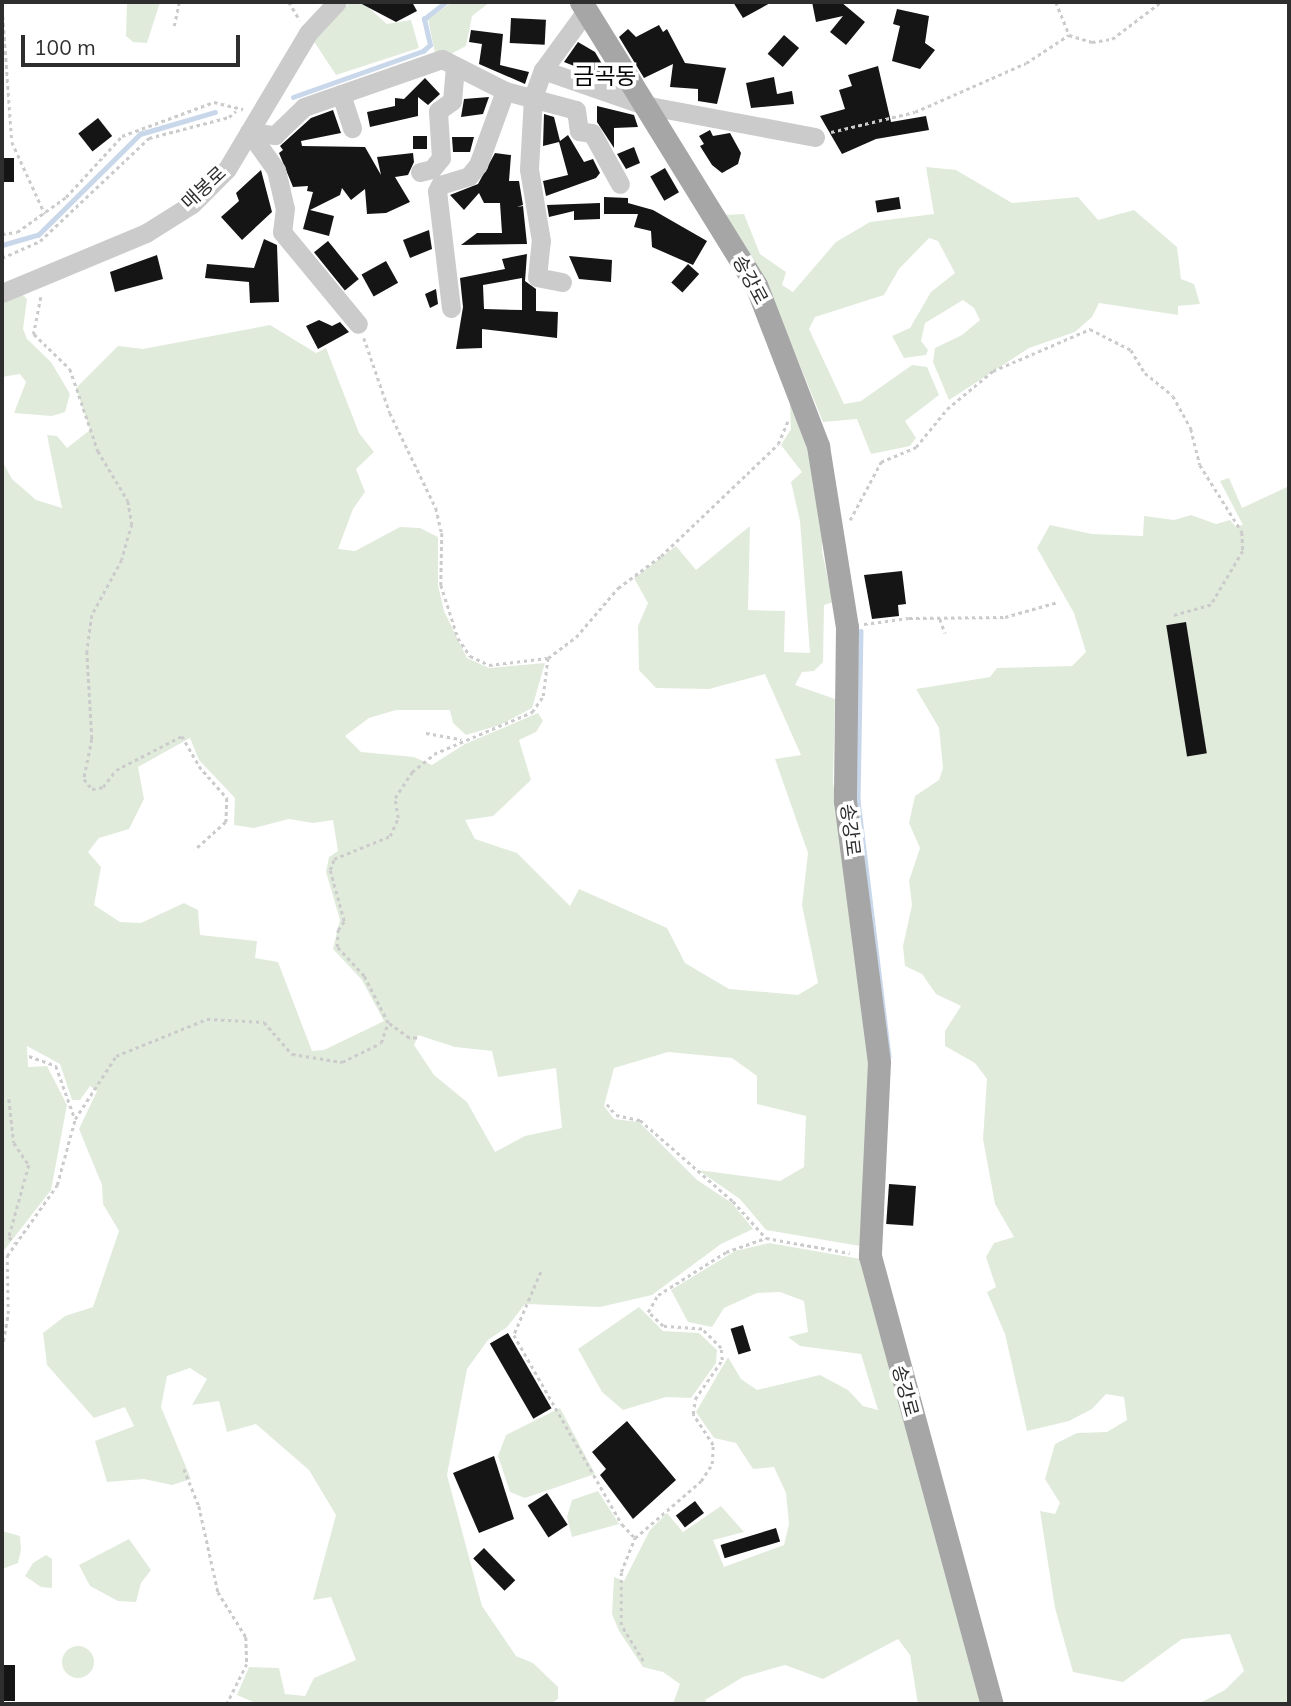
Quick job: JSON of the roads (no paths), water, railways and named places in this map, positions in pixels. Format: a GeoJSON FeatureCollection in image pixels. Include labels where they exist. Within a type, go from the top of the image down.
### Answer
{"type":"FeatureCollection","features":[{"type":"Feature","properties":{"kind":"main road","name":"송강로"},"geometry":{"type":"LineString","coordinates":[[584,6],[756,285],[818,446],[833,525],[847,627],[845,801],[879,1062],[870,1256],[992,1704]]}},
{"type":"Feature","properties":{"kind":"street","name":"매봉로"},"geometry":{"type":"LineString","coordinates":[[2,293],[146,233],[192,204],[227,169],[308,33],[337,2]]}},
{"type":"Feature","properties":{"kind":"street"},"geometry":{"type":"LineString","coordinates":[[562,282],[537,276],[541,241],[529,169],[533,97],[543,69],[584,6]]}},
{"type":"Feature","properties":{"kind":"street"},"geometry":{"type":"LineString","coordinates":[[249,132],[275,135],[304,107],[442,59],[455,68],[505,91],[576,110],[579,131],[592,133],[620,184]]}},
{"type":"Feature","properties":{"kind":"street"},"geometry":{"type":"LineString","coordinates":[[420,172],[432,169],[441,158],[438,111],[452,101],[455,68]]}},
{"type":"Feature","properties":{"kind":"street"},"geometry":{"type":"LineString","coordinates":[[543,69],[644,105],[814,137]]}},
{"type":"Feature","properties":{"kind":"street"},"geometry":{"type":"LineString","coordinates":[[451,308],[437,191],[440,185],[469,176],[478,165],[505,91]]}},
{"type":"Feature","properties":{"kind":"street"},"geometry":{"type":"LineString","coordinates":[[341,94],[352,128]]}},
{"type":"Feature","properties":{"kind":"street"},"geometry":{"type":"LineString","coordinates":[[249,132],[276,170],[285,208],[282,232],[358,324]]}},
{"type":"Feature","properties":{"kind":"waterway"},"geometry":{"type":"LineString","coordinates":[[293,97],[423,51],[430,45],[424,19],[446,2]]}},
{"type":"Feature","properties":{"kind":"waterway"},"geometry":{"type":"LineString","coordinates":[[2,245],[38,235],[140,134],[215,112]]}},
{"type":"Feature","properties":{"kind":"waterway"},"geometry":{"type":"LineString","coordinates":[[861,631],[858,800],[889,1056]]}},
{"type":"Feature","properties":{"kind":"district","name":"금곡동"},"geometry":{"type":"Point","coordinates":[605,76]}}]}
